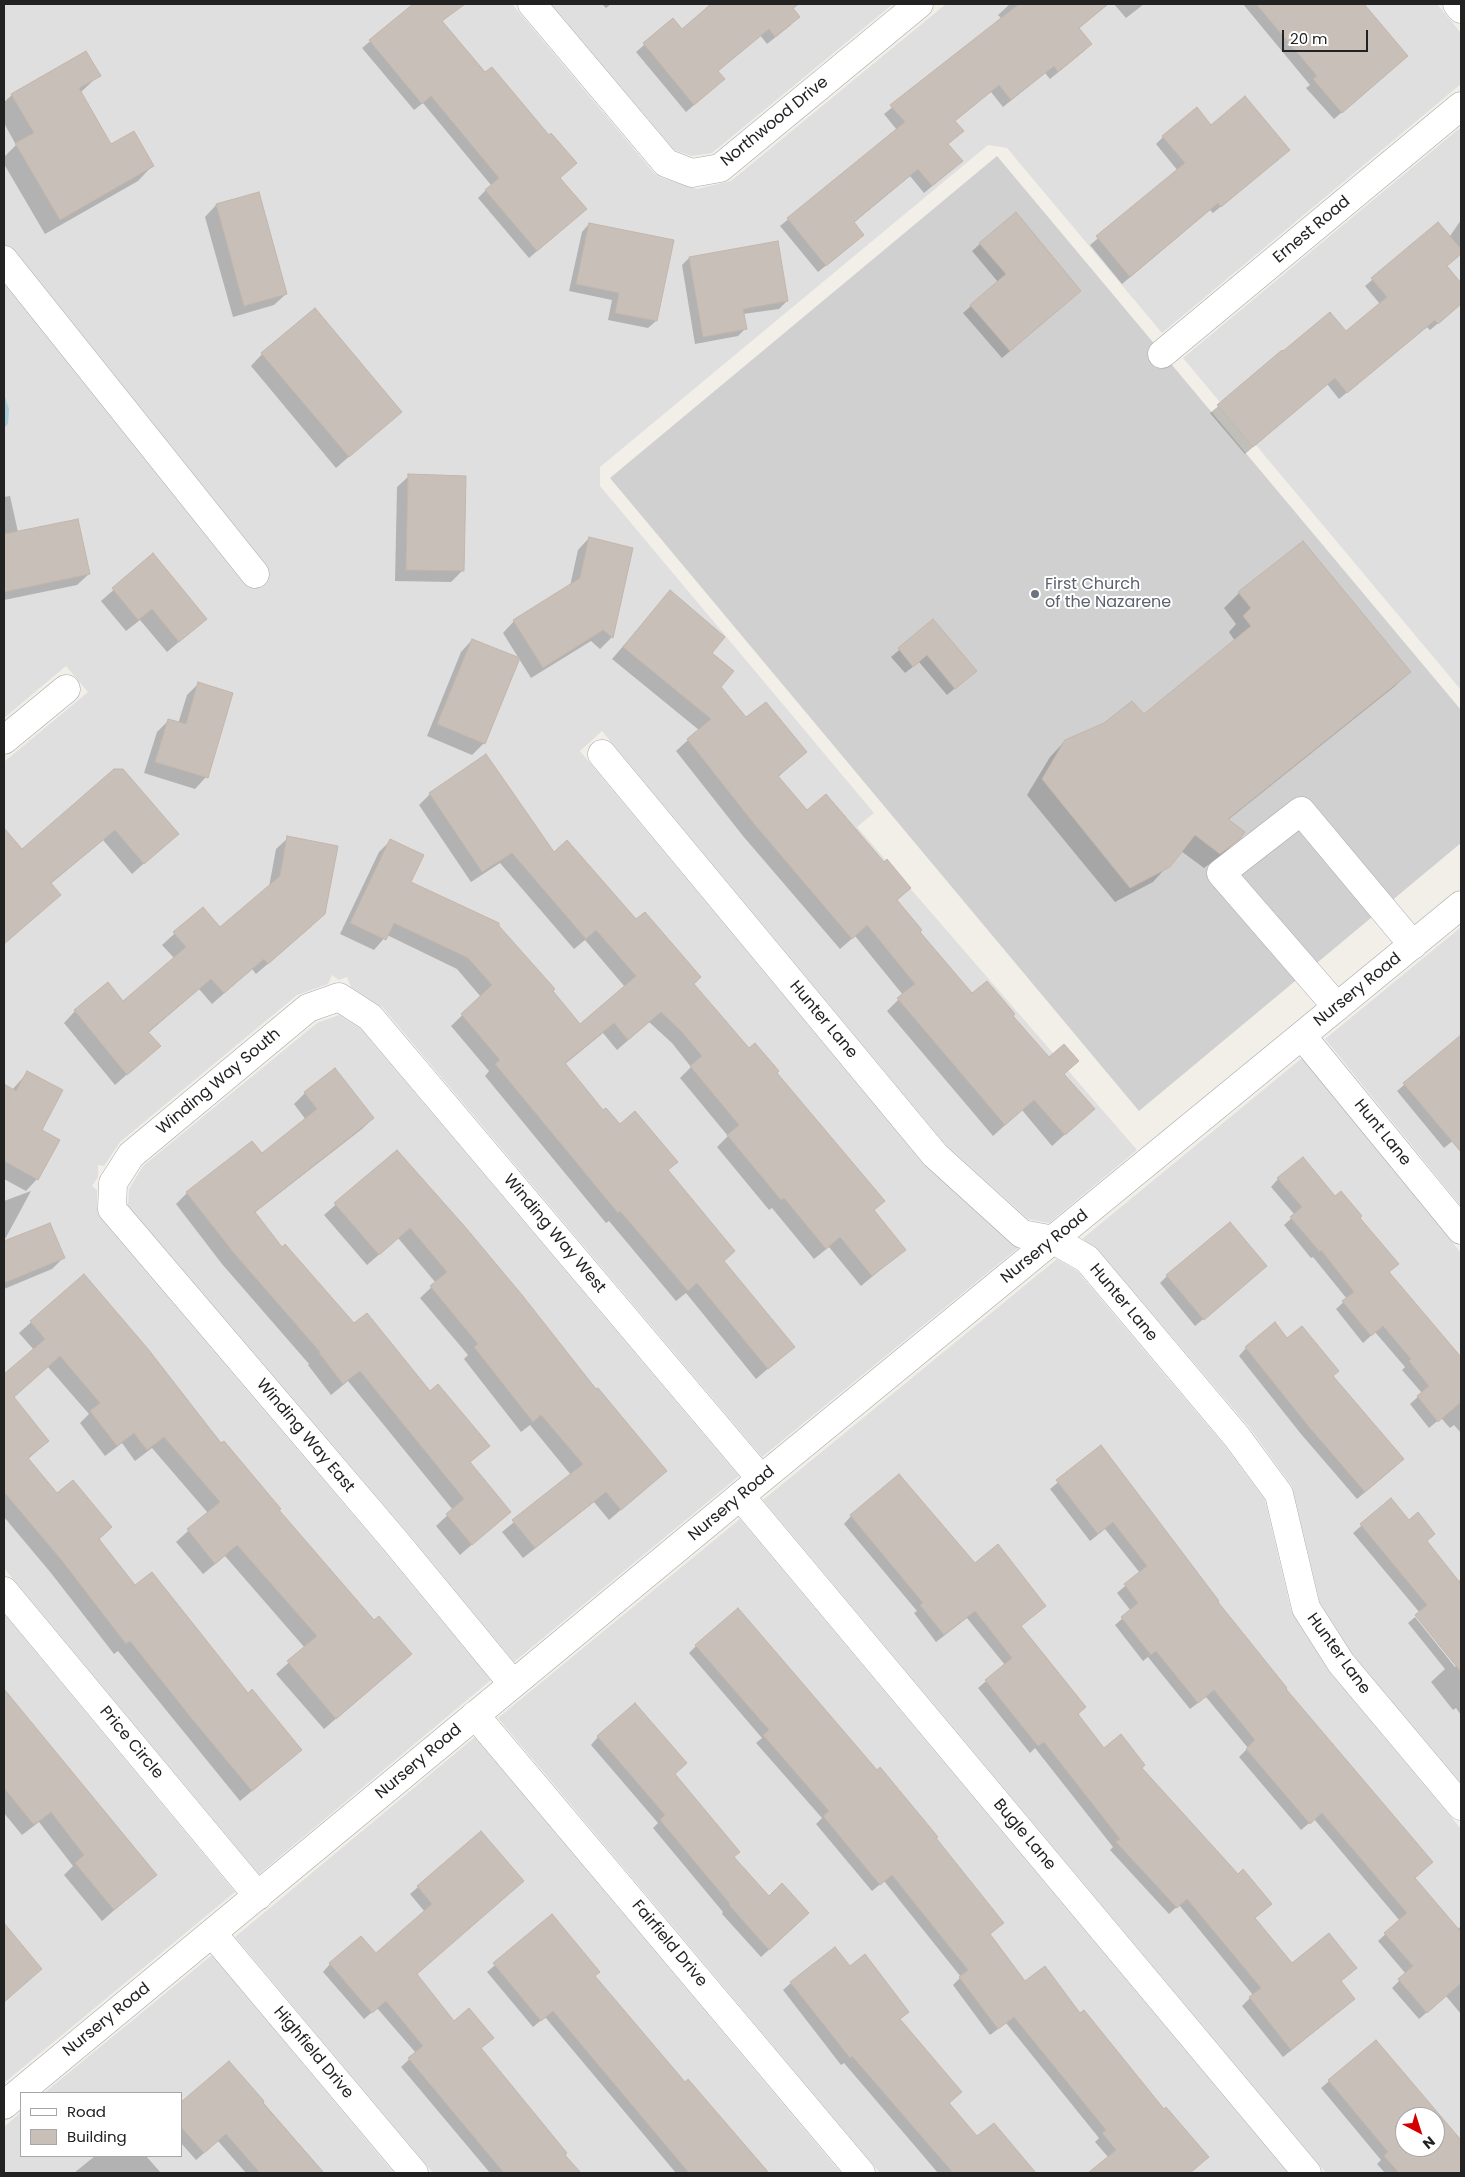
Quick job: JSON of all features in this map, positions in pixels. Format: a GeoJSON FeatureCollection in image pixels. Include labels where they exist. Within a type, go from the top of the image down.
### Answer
{"type":"FeatureCollection","features":[{"type":"Feature","properties":{"kind":"street","name":"Northwood Drive"},"geometry":{"type":"LineString","coordinates":[[532,4],[666,163],[692,173],[720,168],[919,4]]}},
{"type":"Feature","properties":{"kind":"street"},"geometry":{"type":"LineString","coordinates":[[1457,4],[1461,9]]}},
{"type":"Feature","properties":{"kind":"street","name":"Ernest Road"},"geometry":{"type":"LineString","coordinates":[[1162,354],[1461,106]]}},
{"type":"Feature","properties":{"kind":"street"},"geometry":{"type":"LineString","coordinates":[[4,260],[255,574]]}},
{"type":"Feature","properties":{"kind":"street"},"geometry":{"type":"LineString","coordinates":[[4,740],[66,689]]}},
{"type":"Feature","properties":{"kind":"street","name":"Hunter Lane"},"geometry":{"type":"LineString","coordinates":[[602,754],[935,1155],[1022,1234],[1054,1240],[1087,1259],[1237,1437],[1279,1494],[1306,1608],[1341,1664],[1461,1806]]}},
{"type":"Feature","properties":{"kind":"street"},"geometry":{"type":"LineString","coordinates":[[1337,1007],[1221,873],[1301,810],[1413,945]]}},
{"type":"Feature","properties":{"kind":"street","name":"Nursery Road"},"geometry":{"type":"LineString","coordinates":[[4,2105],[761,1479],[1461,905]]}},
{"type":"Feature","properties":{"kind":"street","name":"Winding Way South"},"geometry":{"type":"LineString","coordinates":[[113,1183],[130,1155],[293,1020],[308,1008],[339,997]]}},
{"type":"Feature","properties":{"kind":"street","name":"Winding Way West"},"geometry":{"type":"LineString","coordinates":[[339,997],[370,1017],[761,1479]]}},
{"type":"Feature","properties":{"kind":"street","name":"Hunt Lane"},"geometry":{"type":"LineString","coordinates":[[1302,1036],[1461,1230]]}},
{"type":"Feature","properties":{"kind":"street","name":"Winding Way East"},"geometry":{"type":"LineString","coordinates":[[113,1183],[112,1209],[514,1684]]}},
{"type":"Feature","properties":{"kind":"street","name":"Bugle Lane"},"geometry":{"type":"LineString","coordinates":[[741,1497],[1307,2173]]}},
{"type":"Feature","properties":{"kind":"street","name":"Price Circle"},"geometry":{"type":"LineString","coordinates":[[4,1591],[258,1896]]}},
{"type":"Feature","properties":{"kind":"street","name":"Fairfield Drive"},"geometry":{"type":"LineString","coordinates":[[475,1715],[862,2173]]}},
{"type":"Feature","properties":{"kind":"street","name":"Highfield Drive"},"geometry":{"type":"LineString","coordinates":[[212,1933],[414,2173]]}},
{"type":"Feature","properties":{"kind":"shaded area"},"geometry":{"type":"Polygon","coordinates":[[[4,4],[512,4],[654,173],[662,178],[697,189],[731,181],[946,4],[1437,4],[1461,33],[1461,84],[1162,333],[1007,148],[988,145],[600,467],[600,486],[874,813],[857,827],[1137,1150],[1049,1223],[1028,1219],[945,1144],[602,731],[580,751],[924,1164],[1018,1248],[762,1457],[382,1007],[351,987],[347,977],[339,980],[332,975],[328,984],[297,995],[120,1142],[104,1166],[98,1165],[98,1177],[92,1186],[97,1190],[97,1207],[101,1219],[384,1551],[491,1680],[259,1874],[4,1568],[4,762],[88,692],[66,666],[4,718],[4,4]]]}},
{"type":"Feature","properties":{"kind":"shaded area"},"geometry":{"type":"Polygon","coordinates":[[[551,4],[893,4],[712,153],[692,156],[674,150],[551,4]]]}},
{"type":"Feature","properties":{"kind":"shaded area"},"geometry":{"type":"Polygon","coordinates":[[[1461,127],[1461,690],[1183,358],[1461,127]]]}},
{"type":"Feature","properties":{"kind":"shaded area","name":"First Church of the Nazarene"},"geometry":{"type":"Polygon","coordinates":[[[997,156],[1461,710],[1461,843],[1139,1111],[610,478],[997,156]]]}},
{"type":"Feature","properties":{"kind":"shaded area"},"geometry":{"type":"Polygon","coordinates":[[[1461,927],[1461,1206],[1325,1039],[1461,927]]]}},
{"type":"Feature","properties":{"kind":"shaded area"},"geometry":{"type":"Polygon","coordinates":[[[339,1015],[361,1029],[739,1476],[514,1662],[407,1532],[128,1205],[129,1189],[143,1166],[317,1023],[339,1015]]]}},
{"type":"Feature","properties":{"kind":"shaded area"},"geometry":{"type":"Polygon","coordinates":[[[1302,1058],[1461,1253],[1461,1783],[1353,1655],[1320,1603],[1292,1486],[1249,1427],[1098,1250],[1082,1239],[1302,1058]]]}},
{"type":"Feature","properties":{"kind":"shaded area"},"geometry":{"type":"Polygon","coordinates":[[[1057,1259],[1077,1271],[1225,1446],[1265,1500],[1291,1610],[1329,1671],[1461,1829],[1461,2173],[1326,2173],[763,1500],[1057,1259]]]}},
{"type":"Feature","properties":{"kind":"shaded area"},"geometry":{"type":"Polygon","coordinates":[[[740,1519],[1288,2173],[880,2173],[498,1718],[740,1519]]]}},
{"type":"Feature","properties":{"kind":"shaded area"},"geometry":{"type":"Polygon","coordinates":[[[4,1614],[235,1892],[4,2083],[4,1614]]]}},
{"type":"Feature","properties":{"kind":"shaded area"},"geometry":{"type":"Polygon","coordinates":[[[475,1737],[841,2173],[433,2173],[235,1937],[475,1737]]]}},
{"type":"Feature","properties":{"kind":"shaded area"},"geometry":{"type":"Polygon","coordinates":[[[212,1955],[394,2173],[4,2173],[4,2127],[20,2113],[20,2157],[182,2157],[182,2092],[45,2092],[212,1955]]]}},
{"type":"Feature","properties":{"kind":"water"},"geometry":{"type":"Polygon","coordinates":[[[4,394],[9,409],[8,424],[4,428],[4,394]]]}},
{"type":"Feature","properties":{"kind":"building"},"geometry":{"type":"Polygon","coordinates":[[[413,4],[465,4],[442,21],[485,72],[492,67],[549,135],[551,133],[577,163],[560,178],[587,209],[537,251],[485,190],[499,178],[431,96],[422,104],[369,40],[413,4]]]}},
{"type":"Feature","properties":{"kind":"building"},"geometry":{"type":"Polygon","coordinates":[[[711,4],[799,4],[793,8],[800,17],[775,37],[769,29],[718,71],[725,79],[694,105],[643,43],[673,18],[682,29],[711,4]]]}},
{"type":"Feature","properties":{"kind":"building"},"geometry":{"type":"Polygon","coordinates":[[[1019,4],[1108,4],[1079,28],[1092,44],[1058,72],[1054,66],[1011,100],[999,85],[955,121],[964,131],[948,144],[963,161],[932,186],[918,169],[854,222],[864,235],[826,266],[787,218],[905,122],[890,105],[1019,4]]]}},
{"type":"Feature","properties":{"kind":"building"},"geometry":{"type":"Polygon","coordinates":[[[1256,4],[1364,4],[1408,56],[1342,113],[1313,79],[1317,76],[1256,4]]]}},
{"type":"Feature","properties":{"kind":"building"},"geometry":{"type":"Polygon","coordinates":[[[86,51],[101,76],[79,88],[111,144],[134,131],[154,166],[60,220],[15,143],[34,133],[11,94],[86,51]]]}},
{"type":"Feature","properties":{"kind":"building"},"geometry":{"type":"Polygon","coordinates":[[[1245,96],[1290,150],[1221,207],[1218,203],[1130,277],[1096,236],[1185,163],[1162,136],[1197,107],[1211,125],[1245,96]]]}},
{"type":"Feature","properties":{"kind":"building"},"geometry":{"type":"Polygon","coordinates":[[[259,192],[287,294],[244,306],[216,204],[259,192]]]}},
{"type":"Feature","properties":{"kind":"building"},"geometry":{"type":"Polygon","coordinates":[[[1016,212],[1081,291],[1010,351],[970,305],[1006,274],[979,243],[1016,212]]]}},
{"type":"Feature","properties":{"kind":"building"},"geometry":{"type":"Polygon","coordinates":[[[1438,222],[1461,249],[1461,254],[1447,266],[1461,283],[1461,304],[1438,324],[1435,320],[1347,393],[1335,378],[1253,447],[1217,405],[1330,312],[1346,331],[1387,297],[1371,278],[1438,222]]]}},
{"type":"Feature","properties":{"kind":"building"},"geometry":{"type":"Polygon","coordinates":[[[589,223],[674,240],[657,321],[615,313],[619,293],[576,284],[589,223]]]}},
{"type":"Feature","properties":{"kind":"building"},"geometry":{"type":"Polygon","coordinates":[[[778,241],[788,301],[743,309],[747,329],[703,337],[689,257],[778,241]]]}},
{"type":"Feature","properties":{"kind":"building"},"geometry":{"type":"Polygon","coordinates":[[[315,308],[402,412],[349,457],[261,353],[315,308]]]}},
{"type":"Feature","properties":{"kind":"building"},"geometry":{"type":"Polygon","coordinates":[[[408,474],[466,476],[464,571],[406,570],[408,474]]]}},
{"type":"Feature","properties":{"kind":"building"},"geometry":{"type":"Polygon","coordinates":[[[78,519],[90,574],[4,592],[4,534],[78,519]]]}},
{"type":"Feature","properties":{"kind":"building"},"geometry":{"type":"Polygon","coordinates":[[[589,537],[633,548],[613,638],[603,630],[543,668],[513,620],[580,578],[589,537]]]}},
{"type":"Feature","properties":{"kind":"building"},"geometry":{"type":"Polygon","coordinates":[[[1303,541],[1411,672],[1228,819],[1245,832],[1240,839],[1220,854],[1195,835],[1170,867],[1130,888],[1042,779],[1065,740],[1104,723],[1132,701],[1144,714],[1251,626],[1243,616],[1251,608],[1238,592],[1303,541]]]}},
{"type":"Feature","properties":{"kind":"building"},"geometry":{"type":"Polygon","coordinates":[[[153,553],[207,619],[179,642],[152,609],[138,620],[112,588],[153,553]]]}},
{"type":"Feature","properties":{"kind":"building"},"geometry":{"type":"Polygon","coordinates":[[[670,590],[725,637],[712,653],[734,671],[721,687],[746,717],[766,702],[807,752],[778,776],[807,810],[826,794],[884,862],[887,859],[911,888],[897,900],[922,930],[920,932],[972,993],[987,981],[1015,1014],[1013,1016],[1049,1057],[1064,1044],[1079,1061],[1064,1074],[1095,1109],[1065,1135],[1034,1100],[1005,1125],[897,998],[915,984],[867,925],[852,939],[755,825],[687,739],[711,719],[623,647],[670,590]]]}},
{"type":"Feature","properties":{"kind":"building"},"geometry":{"type":"Polygon","coordinates":[[[933,619],[977,671],[955,689],[927,655],[913,667],[898,648],[933,619]]]}},
{"type":"Feature","properties":{"kind":"building"},"geometry":{"type":"Polygon","coordinates":[[[472,639],[520,658],[485,744],[437,724],[472,639]]]}},
{"type":"Feature","properties":{"kind":"building"},"geometry":{"type":"Polygon","coordinates":[[[198,682],[233,693],[208,778],[155,762],[168,719],[186,724],[198,682]]]}},
{"type":"Feature","properties":{"kind":"building"},"geometry":{"type":"Polygon","coordinates":[[[486,754],[554,852],[567,840],[636,919],[645,912],[701,977],[694,984],[749,1048],[755,1043],[779,1071],[777,1073],[885,1201],[874,1210],[906,1250],[872,1276],[840,1237],[826,1249],[784,1198],[781,1200],[727,1135],[739,1125],[690,1066],[702,1056],[682,1032],[661,1012],[628,1040],[614,1023],[565,1063],[603,1110],[606,1108],[620,1124],[635,1111],[678,1162],[668,1170],[735,1251],[724,1261],[795,1347],[768,1369],[697,1283],[688,1291],[620,1211],[618,1213],[495,1064],[500,1060],[461,1014],[492,985],[468,958],[394,923],[386,940],[350,923],[390,839],[424,855],[411,882],[499,923],[499,926],[555,989],[553,991],[580,1024],[636,976],[596,930],[586,939],[512,853],[482,872],[429,793],[486,754]]]}},
{"type":"Feature","properties":{"kind":"building"},"geometry":{"type":"Polygon","coordinates":[[[114,769],[123,769],[179,834],[144,864],[115,830],[51,883],[61,895],[4,944],[4,828],[22,849],[114,769]]]}},
{"type":"Feature","properties":{"kind":"building"},"geometry":{"type":"Polygon","coordinates":[[[287,836],[338,846],[325,914],[268,964],[264,959],[224,993],[211,979],[148,1032],[161,1046],[127,1075],[74,1010],[108,982],[123,1001],[186,947],[173,932],[203,907],[220,927],[280,876],[287,836]]]}},
{"type":"Feature","properties":{"kind":"building"},"geometry":{"type":"Polygon","coordinates":[[[1461,1035],[1461,1152],[1403,1083],[1461,1035]]]}},
{"type":"Feature","properties":{"kind":"building"},"geometry":{"type":"Polygon","coordinates":[[[335,1068],[374,1118],[255,1212],[282,1247],[285,1244],[354,1323],[367,1313],[430,1391],[438,1384],[490,1446],[470,1462],[511,1512],[472,1545],[446,1514],[464,1499],[360,1371],[343,1384],[320,1352],[233,1252],[186,1192],[252,1141],[262,1153],[317,1109],[304,1092],[335,1068]]]}},
{"type":"Feature","properties":{"kind":"building"},"geometry":{"type":"Polygon","coordinates":[[[27,1071],[63,1090],[42,1130],[60,1140],[38,1180],[4,1161],[4,1084],[16,1091],[27,1071]]]}},
{"type":"Feature","properties":{"kind":"building"},"geometry":{"type":"Polygon","coordinates":[[[397,1150],[466,1228],[596,1389],[598,1388],[667,1471],[621,1510],[606,1492],[535,1548],[512,1520],[583,1464],[541,1415],[533,1422],[474,1347],[478,1344],[430,1286],[447,1272],[410,1228],[379,1255],[334,1203],[397,1150]]]}},
{"type":"Feature","properties":{"kind":"building"},"geometry":{"type":"Polygon","coordinates":[[[1303,1157],[1335,1196],[1341,1191],[1362,1216],[1360,1218],[1399,1264],[1389,1272],[1461,1357],[1461,1402],[1438,1422],[1417,1396],[1429,1386],[1409,1361],[1411,1359],[1383,1326],[1371,1336],[1342,1301],[1354,1292],[1321,1250],[1320,1252],[1290,1217],[1302,1207],[1277,1178],[1303,1157]]]}},
{"type":"Feature","properties":{"kind":"building"},"geometry":{"type":"Polygon","coordinates":[[[1230,1222],[1267,1266],[1204,1320],[1166,1275],[1230,1222]]]}},
{"type":"Feature","properties":{"kind":"building"},"geometry":{"type":"Polygon","coordinates":[[[50,1223],[65,1258],[4,1283],[4,1241],[50,1223]]]}},
{"type":"Feature","properties":{"kind":"building"},"geometry":{"type":"Polygon","coordinates":[[[84,1274],[148,1349],[221,1443],[224,1441],[281,1509],[279,1510],[374,1620],[379,1616],[412,1654],[336,1719],[287,1661],[317,1636],[237,1545],[215,1564],[187,1529],[220,1502],[164,1437],[147,1450],[134,1433],[117,1446],[90,1411],[100,1403],[60,1356],[14,1397],[49,1441],[28,1458],[57,1493],[73,1480],[112,1527],[99,1539],[135,1585],[152,1572],[248,1693],[252,1689],[302,1750],[252,1791],[130,1641],[126,1644],[63,1562],[4,1492],[4,1374],[45,1339],[30,1321],[84,1274]]]}},
{"type":"Feature","properties":{"kind":"building"},"geometry":{"type":"Polygon","coordinates":[[[1275,1322],[1287,1338],[1302,1326],[1339,1371],[1333,1376],[1404,1459],[1365,1492],[1309,1427],[1245,1347],[1275,1322]]]}},
{"type":"Feature","properties":{"kind":"building"},"geometry":{"type":"Polygon","coordinates":[[[1101,1445],[1218,1602],[1286,1689],[1433,1862],[1415,1878],[1461,1932],[1461,1983],[1427,2013],[1398,1979],[1413,1966],[1384,1933],[1407,1913],[1322,1813],[1310,1824],[1246,1749],[1255,1740],[1214,1690],[1198,1703],[1156,1651],[1151,1655],[1121,1617],[1138,1603],[1124,1584],[1147,1566],[1113,1522],[1098,1534],[1056,1480],[1101,1445]]]}},
{"type":"Feature","properties":{"kind":"building"},"geometry":{"type":"Polygon","coordinates":[[[899,1474],[975,1563],[998,1544],[1046,1606],[1021,1626],[1086,1707],[1078,1714],[1104,1748],[1121,1734],[1145,1765],[1142,1768],[1238,1874],[1243,1869],[1272,1904],[1255,1918],[1292,1963],[1329,1933],[1357,1968],[1341,1981],[1355,1999],[1291,2050],[1249,1997],[1261,1988],[1187,1899],[1177,1908],[1116,1842],[1120,1839],[1044,1742],[1038,1746],[985,1680],[1012,1658],[975,1611],[944,1635],[920,1605],[923,1603],[850,1515],[899,1474]]]}},
{"type":"Feature","properties":{"kind":"building"},"geometry":{"type":"Polygon","coordinates":[[[1391,1498],[1409,1520],[1418,1512],[1435,1534],[1427,1541],[1461,1584],[1461,1672],[1415,1615],[1427,1605],[1360,1524],[1391,1498]]]}},
{"type":"Feature","properties":{"kind":"building"},"geometry":{"type":"Polygon","coordinates":[[[738,1608],[877,1770],[880,1767],[938,1837],[936,1838],[1004,1923],[990,1934],[1025,1981],[1045,1966],[1080,2013],[1084,2010],[1164,2109],[1166,2107],[1209,2157],[1190,2173],[1088,2173],[1116,2150],[1102,2133],[1106,2130],[1014,2017],[998,2029],[959,1977],[968,1970],[892,1875],[880,1885],[823,1816],[829,1811],[763,1735],[769,1730],[695,1645],[738,1608]]]}},
{"type":"Feature","properties":{"kind":"building"},"geometry":{"type":"Polygon","coordinates":[[[4,1689],[157,1875],[114,1910],[75,1863],[84,1855],[51,1812],[34,1825],[4,1788],[4,1689]]]}},
{"type":"Feature","properties":{"kind":"building"},"geometry":{"type":"Polygon","coordinates":[[[635,1703],[687,1763],[675,1774],[740,1852],[734,1857],[769,1896],[782,1883],[809,1913],[769,1950],[729,1905],[660,1820],[665,1815],[597,1736],[635,1703]]]}},
{"type":"Feature","properties":{"kind":"building"},"geometry":{"type":"Polygon","coordinates":[[[481,1831],[524,1881],[417,1974],[454,2021],[469,2008],[494,2038],[481,2048],[567,2153],[565,2155],[581,2173],[504,2173],[408,2058],[423,2046],[386,2001],[372,2013],[329,1963],[361,1936],[376,1953],[432,1904],[417,1886],[481,1831]]]}},
{"type":"Feature","properties":{"kind":"building"},"geometry":{"type":"Polygon","coordinates":[[[552,1914],[600,1972],[595,1976],[685,2082],[688,2079],[769,2173],[689,2173],[553,2011],[541,2021],[493,1963],[552,1914]]]}},
{"type":"Feature","properties":{"kind":"building"},"geometry":{"type":"Polygon","coordinates":[[[4,1923],[42,1969],[4,2002],[4,1923]]]}},
{"type":"Feature","properties":{"kind":"building"},"geometry":{"type":"Polygon","coordinates":[[[835,1947],[850,1966],[865,1954],[909,2012],[900,2019],[962,2092],[949,2103],[977,2136],[994,2123],[1036,2173],[953,2173],[852,2056],[850,2058],[790,1982],[835,1947]]]}},
{"type":"Feature","properties":{"kind":"building"},"geometry":{"type":"Polygon","coordinates":[[[1376,2040],[1433,2107],[1395,2107],[1395,2157],[1445,2157],[1445,2121],[1461,2140],[1461,2173],[1399,2173],[1384,2156],[1388,2152],[1328,2080],[1376,2040]]]}},
{"type":"Feature","properties":{"kind":"building"},"geometry":{"type":"Polygon","coordinates":[[[229,2061],[324,2173],[260,2173],[226,2134],[204,2153],[182,2128],[182,2101],[229,2061]]]}},
{"type":"Feature","properties":{"kind":"place","name":"First Church of the Nazarene"},"geometry":{"type":"Point","coordinates":[1035,594]}}]}
